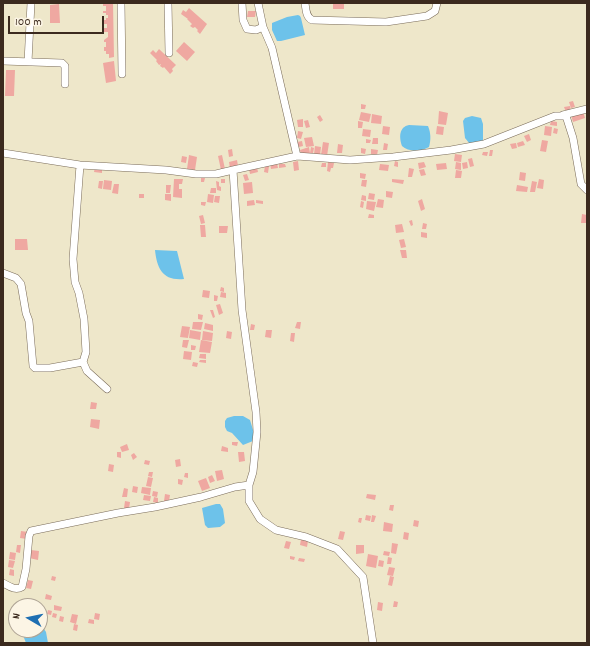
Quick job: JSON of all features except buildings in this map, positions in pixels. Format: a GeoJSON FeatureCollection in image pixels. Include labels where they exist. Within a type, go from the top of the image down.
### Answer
{"type":"FeatureCollection","features":[{"type":"Feature","properties":{"kind":"street"},"geometry":{"type":"LineString","coordinates":[[28,62],[31,3]]}},
{"type":"Feature","properties":{"kind":"street"},"geometry":{"type":"LineString","coordinates":[[121,3],[122,74]]}},
{"type":"Feature","properties":{"kind":"street"},"geometry":{"type":"LineString","coordinates":[[168,3],[169,53]]}},
{"type":"Feature","properties":{"kind":"street"},"geometry":{"type":"LineString","coordinates":[[242,3],[243,20],[247,29],[256,30],[263,27]]}},
{"type":"Feature","properties":{"kind":"street"},"geometry":{"type":"LineString","coordinates":[[258,3],[263,27],[272,48],[297,156]]}},
{"type":"Feature","properties":{"kind":"street"},"geometry":{"type":"LineString","coordinates":[[305,3],[307,15],[309,19],[312,20],[386,22],[427,16],[435,11],[437,3]]}},
{"type":"Feature","properties":{"kind":"street"},"geometry":{"type":"LineString","coordinates":[[3,61],[64,64],[65,84]]}},
{"type":"Feature","properties":{"kind":"street"},"geometry":{"type":"LineString","coordinates":[[3,153],[80,165],[166,170],[196,174],[216,174],[297,156],[350,160],[393,157],[451,150],[484,144],[555,116],[587,109]]}},
{"type":"Feature","properties":{"kind":"street"},"geometry":{"type":"LineString","coordinates":[[563,115],[566,116],[573,138],[581,184],[587,190]]}},
{"type":"Feature","properties":{"kind":"street"},"geometry":{"type":"LineString","coordinates":[[80,165],[73,258],[75,282],[79,293],[84,319],[86,352],[84,362],[87,371],[107,389]]}},
{"type":"Feature","properties":{"kind":"street"},"geometry":{"type":"LineString","coordinates":[[233,170],[242,310],[256,412],[257,432],[253,472],[249,484],[249,501],[260,519],[276,530],[306,537],[337,549],[363,577],[373,643]]}},
{"type":"Feature","properties":{"kind":"street"},"geometry":{"type":"LineString","coordinates":[[3,273],[16,278],[21,284],[26,313],[29,321],[33,366],[35,368],[50,368],[84,362]]}},
{"type":"Feature","properties":{"kind":"street"},"geometry":{"type":"LineString","coordinates":[[3,583],[12,588],[22,587],[31,531],[118,513],[156,507],[249,484]]}},
{"type":"Feature","properties":{"kind":"water"},"geometry":{"type":"Polygon","coordinates":[[[298,15],[301,18],[305,35],[277,41],[272,30],[272,23],[287,17],[298,15]]]}},
{"type":"Feature","properties":{"kind":"water"},"geometry":{"type":"Polygon","coordinates":[[[472,116],[481,118],[483,124],[483,142],[470,144],[465,138],[463,121],[465,118],[472,116]]]}},
{"type":"Feature","properties":{"kind":"water"},"geometry":{"type":"Polygon","coordinates":[[[409,125],[428,126],[430,131],[429,147],[415,151],[402,146],[400,139],[402,130],[409,125]]]}},
{"type":"Feature","properties":{"kind":"water"},"geometry":{"type":"Polygon","coordinates":[[[155,250],[177,251],[184,279],[171,278],[162,272],[157,263],[155,250]]]}},
{"type":"Feature","properties":{"kind":"water"},"geometry":{"type":"Polygon","coordinates":[[[243,416],[250,420],[253,430],[253,441],[243,445],[232,433],[227,431],[225,421],[227,418],[243,416]]]}},
{"type":"Feature","properties":{"kind":"water"},"geometry":{"type":"Polygon","coordinates":[[[220,504],[223,509],[225,523],[220,527],[208,528],[205,525],[202,508],[220,504]]]}},
{"type":"Feature","properties":{"kind":"water"},"geometry":{"type":"Polygon","coordinates":[[[24,638],[47,638],[48,643],[26,643],[24,638]]]}}]}
